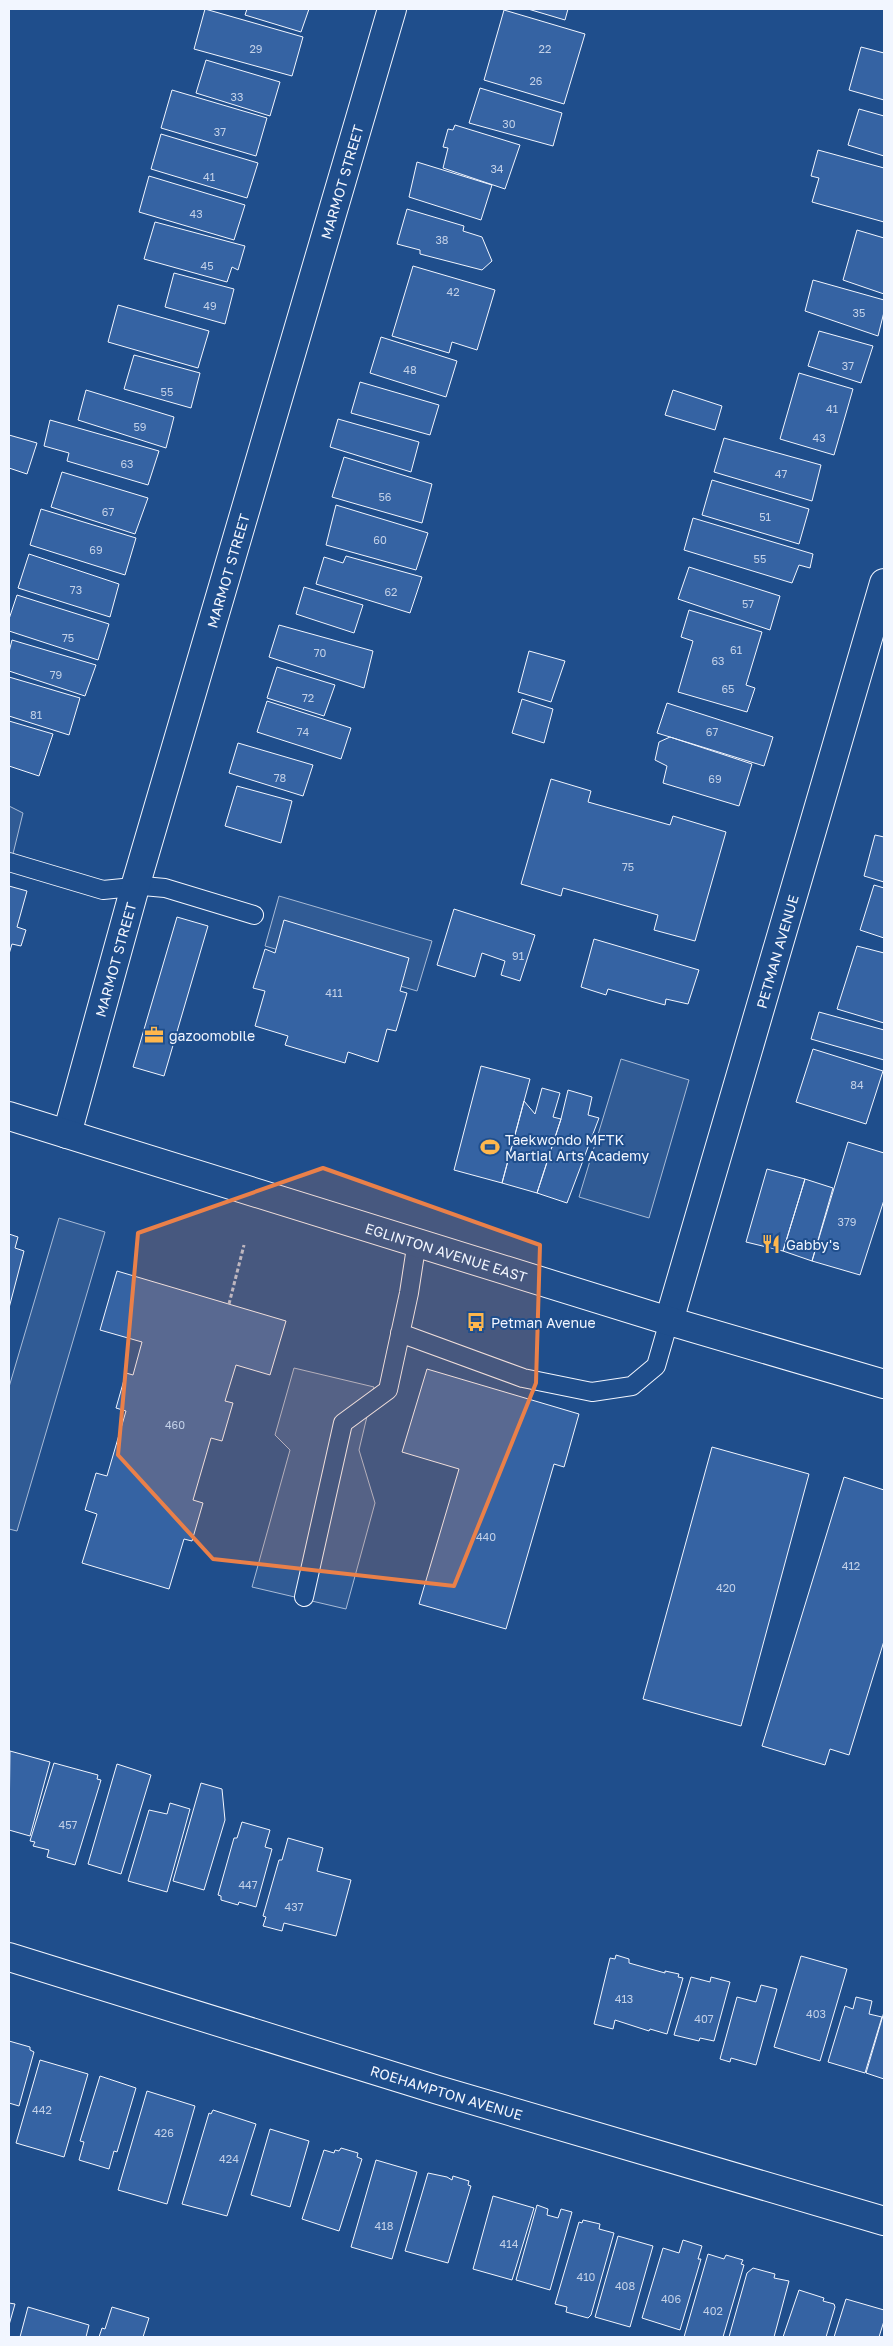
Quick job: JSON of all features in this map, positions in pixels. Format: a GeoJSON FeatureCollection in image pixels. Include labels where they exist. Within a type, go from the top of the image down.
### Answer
{"type":"FeatureCollection","features":[{"type":"Feature","properties":{"kind":"street","name":"MARMOT STREET"},"geometry":{"type":"LineString","coordinates":[[67,1134],[135,887],[392,9]]}},
{"type":"Feature","properties":{"kind":"street","name":"PETMAN AVENUE"},"geometry":{"type":"LineString","coordinates":[[669,1321],[884,583]]}},
{"type":"Feature","properties":{"kind":"street","name":"EGLINTON AVENUE EAST"},"geometry":{"type":"LineString","coordinates":[[9,1116],[417,1241],[669,1321],[884,1384]]}},
{"type":"Feature","properties":{"kind":"street","name":"ROEHAMPTON AVENUE"},"geometry":{"type":"LineString","coordinates":[[9,1957],[447,2093],[884,2221]]}},
{"type":"Feature","properties":{"kind":"lane"},"geometry":{"type":"LineString","coordinates":[[9,862],[103,890],[135,887],[165,888],[254,915]]}},
{"type":"Feature","properties":{"kind":"lane"},"geometry":{"type":"LineString","coordinates":[[304,1597],[342,1423],[388,1390],[417,1241]]}},
{"type":"Feature","properties":{"kind":"lane"},"geometry":{"type":"LineString","coordinates":[[400,1333],[523,1378],[592,1392],[632,1386],[656,1366],[669,1321]]}},
{"type":"Feature","properties":{"kind":"path"},"geometry":{"type":"LineString","coordinates":[[229,1304],[244,1245]]}},
{"type":"Feature","properties":{"kind":"highlighted area"},"geometry":{"type":"Polygon","coordinates":[[[323,1168],[540,1245],[536,1383],[454,1586],[213,1559],[118,1455],[138,1233],[323,1168]]]}},
{"type":"Feature","properties":{"kind":"shaded area"},"geometry":{"type":"Polygon","coordinates":[[[9,806],[23,813],[11,862],[9,861],[9,806]]]}},
{"type":"Feature","properties":{"kind":"shaded area"},"geometry":{"type":"Polygon","coordinates":[[[279,896],[432,941],[417,991],[265,946],[279,896]]]}},
{"type":"Feature","properties":{"kind":"shaded area"},"geometry":{"type":"Polygon","coordinates":[[[621,1059],[689,1080],[649,1218],[579,1197],[621,1059]]]}},
{"type":"Feature","properties":{"kind":"shaded area"},"geometry":{"type":"Polygon","coordinates":[[[59,1218],[105,1232],[17,1531],[9,1529],[9,1387],[59,1218]]]}},
{"type":"Feature","properties":{"kind":"shaded area"},"geometry":{"type":"Polygon","coordinates":[[[294,1368],[374,1387],[359,1450],[375,1503],[346,1609],[252,1587],[290,1450],[275,1435],[294,1368]]]}},
{"type":"Feature","properties":{"kind":"building"},"geometry":{"type":"Polygon","coordinates":[[[205,9],[303,37],[292,76],[194,49],[205,9]]]}},
{"type":"Feature","properties":{"kind":"building"},"geometry":{"type":"Polygon","coordinates":[[[247,9],[309,9],[301,32],[245,15],[247,9]]]}},
{"type":"Feature","properties":{"kind":"building"},"geometry":{"type":"Polygon","coordinates":[[[528,9],[568,9],[565,20],[528,9]]]}},
{"type":"Feature","properties":{"kind":"building"},"geometry":{"type":"Polygon","coordinates":[[[504,10],[585,34],[564,104],[484,80],[504,10]]]}},
{"type":"Feature","properties":{"kind":"building"},"geometry":{"type":"Polygon","coordinates":[[[861,47],[884,53],[884,100],[849,90],[861,47]]]}},
{"type":"Feature","properties":{"kind":"building"},"geometry":{"type":"Polygon","coordinates":[[[206,60],[280,82],[270,116],[196,93],[206,60]]]}},
{"type":"Feature","properties":{"kind":"building"},"geometry":{"type":"Polygon","coordinates":[[[480,88],[562,113],[553,146],[469,123],[480,88]]]}},
{"type":"Feature","properties":{"kind":"building"},"geometry":{"type":"Polygon","coordinates":[[[172,90],[267,118],[256,156],[161,128],[172,90]]]}},
{"type":"Feature","properties":{"kind":"building"},"geometry":{"type":"Polygon","coordinates":[[[859,109],[884,116],[884,156],[848,145],[859,109]]]}},
{"type":"Feature","properties":{"kind":"building"},"geometry":{"type":"Polygon","coordinates":[[[455,125],[520,145],[505,189],[443,168],[448,148],[443,147],[448,129],[453,130],[455,125]]]}},
{"type":"Feature","properties":{"kind":"building"},"geometry":{"type":"Polygon","coordinates":[[[161,134],[258,163],[247,198],[151,169],[161,134]]]}},
{"type":"Feature","properties":{"kind":"building"},"geometry":{"type":"Polygon","coordinates":[[[818,150],[884,168],[884,222],[812,202],[819,178],[811,176],[818,150]]]}},
{"type":"Feature","properties":{"kind":"building"},"geometry":{"type":"Polygon","coordinates":[[[417,162],[492,185],[481,220],[409,197],[417,162]]]}},
{"type":"Feature","properties":{"kind":"building"},"geometry":{"type":"Polygon","coordinates":[[[149,176],[245,205],[234,240],[139,212],[149,176]]]}},
{"type":"Feature","properties":{"kind":"building"},"geometry":{"type":"Polygon","coordinates":[[[407,209],[464,226],[463,231],[482,237],[492,261],[482,270],[420,254],[420,250],[397,244],[407,209]]]}},
{"type":"Feature","properties":{"kind":"building"},"geometry":{"type":"Polygon","coordinates":[[[155,222],[245,246],[238,270],[232,267],[227,282],[144,259],[155,222]]]}},
{"type":"Feature","properties":{"kind":"building"},"geometry":{"type":"Polygon","coordinates":[[[857,230],[884,238],[884,294],[843,280],[857,230]]]}},
{"type":"Feature","properties":{"kind":"building"},"geometry":{"type":"Polygon","coordinates":[[[413,266],[495,290],[477,350],[452,342],[449,353],[392,336],[413,266]]]}},
{"type":"Feature","properties":{"kind":"building"},"geometry":{"type":"Polygon","coordinates":[[[174,273],[234,289],[225,324],[165,307],[174,273]]]}},
{"type":"Feature","properties":{"kind":"building"},"geometry":{"type":"Polygon","coordinates":[[[813,280],[884,300],[884,312],[878,336],[805,311],[813,280]]]}},
{"type":"Feature","properties":{"kind":"building"},"geometry":{"type":"Polygon","coordinates":[[[118,305],[209,331],[198,368],[108,342],[118,305]]]}},
{"type":"Feature","properties":{"kind":"building"},"geometry":{"type":"Polygon","coordinates":[[[819,331],[873,346],[861,383],[808,366],[819,331]]]}},
{"type":"Feature","properties":{"kind":"building"},"geometry":{"type":"Polygon","coordinates":[[[381,337],[457,361],[446,397],[370,373],[381,337]]]}},
{"type":"Feature","properties":{"kind":"building"},"geometry":{"type":"Polygon","coordinates":[[[134,355],[200,373],[191,408],[124,389],[134,355]]]}},
{"type":"Feature","properties":{"kind":"building"},"geometry":{"type":"Polygon","coordinates":[[[799,373],[853,389],[834,455],[780,439],[799,373]]]}},
{"type":"Feature","properties":{"kind":"building"},"geometry":{"type":"Polygon","coordinates":[[[360,382],[439,405],[430,435],[351,413],[360,382]]]}},
{"type":"Feature","properties":{"kind":"building"},"geometry":{"type":"Polygon","coordinates":[[[86,390],[174,417],[166,448],[78,420],[86,390]]]}},
{"type":"Feature","properties":{"kind":"building"},"geometry":{"type":"Polygon","coordinates":[[[673,390],[722,406],[715,430],[665,415],[673,390]]]}},
{"type":"Feature","properties":{"kind":"building"},"geometry":{"type":"Polygon","coordinates":[[[338,419],[419,442],[411,472],[330,447],[338,419]]]}},
{"type":"Feature","properties":{"kind":"building"},"geometry":{"type":"Polygon","coordinates":[[[50,420],[159,451],[148,485],[67,461],[69,453],[44,446],[50,420]]]}},
{"type":"Feature","properties":{"kind":"building"},"geometry":{"type":"Polygon","coordinates":[[[9,435],[37,443],[27,474],[9,468],[9,435]]]}},
{"type":"Feature","properties":{"kind":"building"},"geometry":{"type":"Polygon","coordinates":[[[724,438],[821,465],[812,501],[714,472],[724,438]]]}},
{"type":"Feature","properties":{"kind":"building"},"geometry":{"type":"Polygon","coordinates":[[[344,457],[432,484],[422,523],[332,497],[344,457]]]}},
{"type":"Feature","properties":{"kind":"building"},"geometry":{"type":"Polygon","coordinates":[[[62,472],[148,498],[135,534],[51,507],[62,472]]]}},
{"type":"Feature","properties":{"kind":"building"},"geometry":{"type":"Polygon","coordinates":[[[712,480],[809,509],[799,544],[702,515],[712,480]]]}},
{"type":"Feature","properties":{"kind":"building"},"geometry":{"type":"Polygon","coordinates":[[[336,505],[428,533],[416,570],[326,545],[336,505]]]}},
{"type":"Feature","properties":{"kind":"building"},"geometry":{"type":"Polygon","coordinates":[[[41,509],[136,538],[125,575],[30,545],[41,509]]]}},
{"type":"Feature","properties":{"kind":"building"},"geometry":{"type":"Polygon","coordinates":[[[693,518],[813,554],[810,568],[799,565],[792,583],[684,550],[693,518]]]}},
{"type":"Feature","properties":{"kind":"building"},"geometry":{"type":"Polygon","coordinates":[[[29,554],[119,584],[110,617],[18,588],[29,554]]]}},
{"type":"Feature","properties":{"kind":"building"},"geometry":{"type":"Polygon","coordinates":[[[346,556],[422,577],[410,613],[316,584],[324,557],[343,563],[346,556]]]}},
{"type":"Feature","properties":{"kind":"building"},"geometry":{"type":"Polygon","coordinates":[[[689,567],[780,596],[770,630],[678,599],[689,567]]]}},
{"type":"Feature","properties":{"kind":"building"},"geometry":{"type":"Polygon","coordinates":[[[304,587],[363,605],[354,633],[296,614],[304,587]]]}},
{"type":"Feature","properties":{"kind":"building"},"geometry":{"type":"Polygon","coordinates":[[[17,595],[109,624],[98,660],[9,631],[9,619],[17,595]]]}},
{"type":"Feature","properties":{"kind":"building"},"geometry":{"type":"Polygon","coordinates":[[[689,610],[762,632],[746,685],[755,688],[747,712],[678,692],[693,641],[681,637],[689,610]]]}},
{"type":"Feature","properties":{"kind":"building"},"geometry":{"type":"Polygon","coordinates":[[[279,625],[373,651],[364,688],[269,657],[279,625]]]}},
{"type":"Feature","properties":{"kind":"building"},"geometry":{"type":"Polygon","coordinates":[[[12,640],[96,665],[85,696],[9,671],[9,652],[12,640]]]}},
{"type":"Feature","properties":{"kind":"building"},"geometry":{"type":"Polygon","coordinates":[[[529,651],[565,661],[551,702],[518,692],[529,651]]]}},
{"type":"Feature","properties":{"kind":"building"},"geometry":{"type":"Polygon","coordinates":[[[277,667],[335,685],[324,716],[267,698],[277,667]]]}},
{"type":"Feature","properties":{"kind":"building"},"geometry":{"type":"Polygon","coordinates":[[[9,677],[80,698],[69,735],[9,716],[9,677]]]}},
{"type":"Feature","properties":{"kind":"building"},"geometry":{"type":"Polygon","coordinates":[[[522,699],[553,709],[544,743],[512,733],[522,699]]]}},
{"type":"Feature","properties":{"kind":"building"},"geometry":{"type":"Polygon","coordinates":[[[267,701],[351,728],[341,759],[257,732],[267,701]]]}},
{"type":"Feature","properties":{"kind":"building"},"geometry":{"type":"Polygon","coordinates":[[[667,703],[773,737],[764,766],[657,733],[667,703]]]}},
{"type":"Feature","properties":{"kind":"building"},"geometry":{"type":"Polygon","coordinates":[[[9,721],[53,734],[39,776],[9,766],[9,721]]]}},
{"type":"Feature","properties":{"kind":"building"},"geometry":{"type":"Polygon","coordinates":[[[670,737],[752,764],[739,806],[663,783],[667,766],[655,760],[659,742],[670,737]]]}},
{"type":"Feature","properties":{"kind":"building"},"geometry":{"type":"Polygon","coordinates":[[[238,743],[313,765],[303,796],[229,773],[238,743]]]}},
{"type":"Feature","properties":{"kind":"building"},"geometry":{"type":"Polygon","coordinates":[[[551,779],[591,791],[588,802],[670,825],[673,816],[726,832],[695,941],[654,930],[658,915],[563,888],[561,896],[521,884],[551,779]]]}},
{"type":"Feature","properties":{"kind":"building"},"geometry":{"type":"Polygon","coordinates":[[[237,786],[292,801],[281,843],[225,826],[237,786]]]}},
{"type":"Feature","properties":{"kind":"building"},"geometry":{"type":"Polygon","coordinates":[[[875,835],[884,837],[884,882],[864,876],[875,835]]]}},
{"type":"Feature","properties":{"kind":"building"},"geometry":{"type":"Polygon","coordinates":[[[874,885],[884,888],[884,938],[860,930],[874,885]]]}},
{"type":"Feature","properties":{"kind":"building"},"geometry":{"type":"Polygon","coordinates":[[[9,886],[27,891],[17,927],[26,930],[21,946],[12,944],[9,954],[9,886]]]}},
{"type":"Feature","properties":{"kind":"building"},"geometry":{"type":"Polygon","coordinates":[[[454,909],[535,935],[520,981],[501,975],[505,961],[482,953],[475,977],[437,965],[454,909]]]}},
{"type":"Feature","properties":{"kind":"building"},"geometry":{"type":"Polygon","coordinates":[[[177,917],[208,926],[164,1076],[133,1067],[177,917]]]}},
{"type":"Feature","properties":{"kind":"building"},"geometry":{"type":"Polygon","coordinates":[[[284,920],[409,958],[400,991],[407,993],[396,1031],[387,1029],[378,1062],[348,1052],[345,1063],[285,1045],[288,1036],[255,1026],[265,991],[253,988],[265,949],[275,953],[284,920]]]}},
{"type":"Feature","properties":{"kind":"building"},"geometry":{"type":"Polygon","coordinates":[[[594,939],[699,970],[688,1004],[666,999],[665,1005],[608,989],[606,995],[581,987],[594,939]]]}},
{"type":"Feature","properties":{"kind":"building"},"geometry":{"type":"Polygon","coordinates":[[[857,946],[884,953],[884,1023],[837,1009],[857,946]]]}},
{"type":"Feature","properties":{"kind":"building"},"geometry":{"type":"Polygon","coordinates":[[[819,1012],[884,1030],[884,1060],[811,1039],[819,1012]]]}},
{"type":"Feature","properties":{"kind":"building"},"geometry":{"type":"Polygon","coordinates":[[[813,1049],[883,1071],[866,1124],[796,1102],[813,1049]]]}},
{"type":"Feature","properties":{"kind":"building"},"geometry":{"type":"Polygon","coordinates":[[[481,1066],[530,1079],[502,1183],[454,1170],[481,1066]]]}},
{"type":"Feature","properties":{"kind":"building"},"geometry":{"type":"Polygon","coordinates":[[[542,1088],[560,1093],[553,1117],[561,1119],[537,1193],[502,1183],[524,1101],[535,1114],[542,1088]]]}},
{"type":"Feature","properties":{"kind":"building"},"geometry":{"type":"Polygon","coordinates":[[[568,1090],[592,1097],[588,1115],[599,1118],[567,1203],[537,1193],[561,1119],[568,1090]]]}},
{"type":"Feature","properties":{"kind":"building"},"geometry":{"type":"Polygon","coordinates":[[[848,1142],[884,1153],[884,1200],[860,1275],[812,1261],[848,1142]]]}},
{"type":"Feature","properties":{"kind":"building"},"geometry":{"type":"Polygon","coordinates":[[[767,1169],[805,1179],[783,1251],[746,1242],[767,1169]]]}},
{"type":"Feature","properties":{"kind":"building"},"geometry":{"type":"Polygon","coordinates":[[[805,1179],[833,1188],[812,1261],[783,1251],[805,1179]]]}},
{"type":"Feature","properties":{"kind":"building"},"geometry":{"type":"Polygon","coordinates":[[[9,1234],[18,1237],[15,1248],[24,1251],[9,1308],[9,1234]]]}},
{"type":"Feature","properties":{"kind":"building"},"geometry":{"type":"Polygon","coordinates":[[[117,1271],[286,1321],[270,1375],[236,1365],[225,1401],[233,1403],[222,1441],[211,1438],[193,1500],[203,1503],[192,1541],[184,1539],[169,1589],[82,1563],[97,1514],[85,1510],[96,1473],[107,1476],[126,1411],[116,1408],[126,1373],[133,1375],[142,1342],[100,1330],[117,1271]]]}},
{"type":"Feature","properties":{"kind":"building"},"geometry":{"type":"Polygon","coordinates":[[[427,1369],[579,1414],[564,1467],[554,1464],[506,1629],[419,1604],[459,1469],[402,1452],[427,1369]]]}},
{"type":"Feature","properties":{"kind":"building"},"geometry":{"type":"Polygon","coordinates":[[[712,1447],[809,1474],[741,1726],[643,1699],[712,1447]]]}},
{"type":"Feature","properties":{"kind":"building"},"geometry":{"type":"Polygon","coordinates":[[[844,1477],[884,1490],[884,1641],[849,1755],[830,1749],[825,1765],[762,1746],[844,1477]]]}},
{"type":"Feature","properties":{"kind":"building"},"geometry":{"type":"Polygon","coordinates":[[[10,1751],[50,1762],[30,1836],[9,1830],[10,1751]]]}},
{"type":"Feature","properties":{"kind":"building"},"geometry":{"type":"Polygon","coordinates":[[[54,1763],[98,1775],[97,1779],[101,1780],[75,1865],[47,1857],[49,1850],[33,1846],[35,1842],[30,1841],[54,1763]]]}},
{"type":"Feature","properties":{"kind":"building"},"geometry":{"type":"Polygon","coordinates":[[[117,1764],[151,1775],[121,1874],[88,1864],[117,1764]]]}},
{"type":"Feature","properties":{"kind":"building"},"geometry":{"type":"Polygon","coordinates":[[[201,1783],[222,1789],[225,1820],[204,1890],[173,1881],[201,1783]]]}},
{"type":"Feature","properties":{"kind":"building"},"geometry":{"type":"Polygon","coordinates":[[[170,1803],[190,1809],[167,1892],[128,1881],[149,1810],[167,1814],[170,1803]]]}},
{"type":"Feature","properties":{"kind":"building"},"geometry":{"type":"Polygon","coordinates":[[[242,1822],[270,1830],[265,1847],[272,1849],[256,1907],[239,1902],[238,1905],[221,1900],[221,1896],[218,1895],[234,1838],[237,1838],[242,1822]]]}},
{"type":"Feature","properties":{"kind":"building"},"geometry":{"type":"Polygon","coordinates":[[[288,1838],[323,1848],[317,1871],[351,1880],[336,1936],[284,1923],[282,1931],[263,1926],[266,1917],[263,1916],[279,1860],[282,1860],[288,1838]]]}},
{"type":"Feature","properties":{"kind":"building"},"geometry":{"type":"Polygon","coordinates":[[[616,1955],[629,1959],[629,1963],[665,1973],[665,1971],[679,1974],[678,1977],[683,1978],[667,2034],[650,2029],[649,2031],[615,2020],[613,2029],[594,2024],[610,1958],[615,1959],[616,1955]]]}},
{"type":"Feature","properties":{"kind":"building"},"geometry":{"type":"Polygon","coordinates":[[[801,1956],[847,1969],[820,2061],[774,2047],[801,1956]]]}},
{"type":"Feature","properties":{"kind":"building"},"geometry":{"type":"Polygon","coordinates":[[[691,1977],[710,1982],[711,1977],[730,1982],[714,2041],[700,2038],[699,2041],[674,2035],[691,1977]]]}},
{"type":"Feature","properties":{"kind":"building"},"geometry":{"type":"Polygon","coordinates":[[[761,1985],[777,1989],[756,2065],[731,2058],[730,2062],[720,2059],[737,1997],[756,2002],[761,1985]]]}},
{"type":"Feature","properties":{"kind":"building"},"geometry":{"type":"Polygon","coordinates":[[[856,1997],[872,2001],[869,2014],[882,2017],[865,2073],[828,2062],[845,2006],[853,2009],[856,1997]]]}},
{"type":"Feature","properties":{"kind":"building"},"geometry":{"type":"Polygon","coordinates":[[[884,2012],[884,2079],[866,2073],[884,2012]]]}},
{"type":"Feature","properties":{"kind":"building"},"geometry":{"type":"Polygon","coordinates":[[[9,2041],[30,2047],[30,2050],[34,2052],[19,2106],[9,2103],[9,2041]]]}},
{"type":"Feature","properties":{"kind":"building"},"geometry":{"type":"Polygon","coordinates":[[[40,2060],[88,2074],[64,2157],[16,2143],[40,2060]]]}},
{"type":"Feature","properties":{"kind":"building"},"geometry":{"type":"Polygon","coordinates":[[[100,2076],[136,2088],[117,2152],[114,2151],[109,2169],[79,2160],[84,2142],[80,2141],[100,2076]]]}},
{"type":"Feature","properties":{"kind":"building"},"geometry":{"type":"Polygon","coordinates":[[[147,2091],[195,2106],[167,2204],[118,2190],[147,2091]]]}},
{"type":"Feature","properties":{"kind":"building"},"geometry":{"type":"Polygon","coordinates":[[[213,2110],[256,2124],[227,2216],[182,2204],[209,2113],[211,2114],[213,2110]]]}},
{"type":"Feature","properties":{"kind":"building"},"geometry":{"type":"Polygon","coordinates":[[[270,2129],[309,2141],[290,2207],[251,2195],[270,2129]]]}},
{"type":"Feature","properties":{"kind":"building"},"geometry":{"type":"Polygon","coordinates":[[[341,2148],[358,2153],[357,2157],[362,2159],[339,2231],[302,2219],[324,2150],[334,2153],[335,2150],[339,2151],[341,2148]]]}},
{"type":"Feature","properties":{"kind":"building"},"geometry":{"type":"Polygon","coordinates":[[[376,2160],[417,2172],[392,2259],[351,2247],[376,2160]]]}},
{"type":"Feature","properties":{"kind":"building"},"geometry":{"type":"Polygon","coordinates":[[[428,2173],[452,2180],[453,2176],[469,2181],[468,2185],[471,2186],[448,2263],[405,2251],[428,2173]]]}},
{"type":"Feature","properties":{"kind":"building"},"geometry":{"type":"Polygon","coordinates":[[[493,2196],[534,2208],[512,2280],[473,2269],[493,2196]]]}},
{"type":"Feature","properties":{"kind":"building"},"geometry":{"type":"Polygon","coordinates":[[[537,2205],[548,2209],[547,2215],[558,2218],[561,2209],[572,2212],[550,2290],[516,2280],[537,2205]]]}},
{"type":"Feature","properties":{"kind":"building"},"geometry":{"type":"Polygon","coordinates":[[[583,2220],[600,2224],[599,2229],[614,2233],[591,2315],[588,2318],[566,2312],[567,2307],[555,2304],[579,2222],[582,2223],[583,2220]]]}},
{"type":"Feature","properties":{"kind":"building"},"geometry":{"type":"Polygon","coordinates":[[[618,2236],[653,2246],[630,2327],[595,2317],[618,2236]]]}},
{"type":"Feature","properties":{"kind":"building"},"geometry":{"type":"Polygon","coordinates":[[[683,2240],[702,2246],[698,2259],[701,2259],[680,2330],[642,2318],[663,2248],[679,2253],[683,2240]]]}},
{"type":"Feature","properties":{"kind":"building"},"geometry":{"type":"Polygon","coordinates":[[[708,2254],[724,2259],[726,2255],[743,2260],[741,2264],[744,2265],[723,2337],[684,2337],[708,2254]]]}},
{"type":"Feature","properties":{"kind":"building"},"geometry":{"type":"Polygon","coordinates":[[[753,2268],[775,2274],[774,2278],[789,2281],[774,2337],[729,2337],[747,2273],[753,2268]]]}},
{"type":"Feature","properties":{"kind":"building"},"geometry":{"type":"Polygon","coordinates":[[[799,2290],[824,2298],[823,2301],[834,2304],[835,2307],[826,2337],[783,2337],[799,2290]]]}},
{"type":"Feature","properties":{"kind":"building"},"geometry":{"type":"Polygon","coordinates":[[[846,2299],[884,2310],[884,2321],[879,2337],[834,2337],[846,2299]]]}},
{"type":"Feature","properties":{"kind":"building"},"geometry":{"type":"Polygon","coordinates":[[[9,2303],[15,2304],[9,2325],[9,2303]]]}},
{"type":"Feature","properties":{"kind":"building"},"geometry":{"type":"Polygon","coordinates":[[[28,2307],[89,2325],[86,2337],[20,2337],[28,2307]]]}},
{"type":"Feature","properties":{"kind":"building"},"geometry":{"type":"Polygon","coordinates":[[[112,2307],[149,2318],[143,2337],[99,2337],[102,2328],[105,2329],[112,2307]]]}},
{"type":"Feature","properties":{"kind":"place","name":"gazoomobile"},"geometry":{"type":"Point","coordinates":[154,1035]}},
{"type":"Feature","properties":{"kind":"place","name":"Taekwondo MFTK Martial Arts Academy"},"geometry":{"type":"Point","coordinates":[490,1147]}},
{"type":"Feature","properties":{"kind":"place","name":"Gabby's"},"geometry":{"type":"Point","coordinates":[771,1244]}},
{"type":"Feature","properties":{"kind":"place","name":"Petman Avenue"},"geometry":{"type":"Point","coordinates":[476,1322]}}]}
